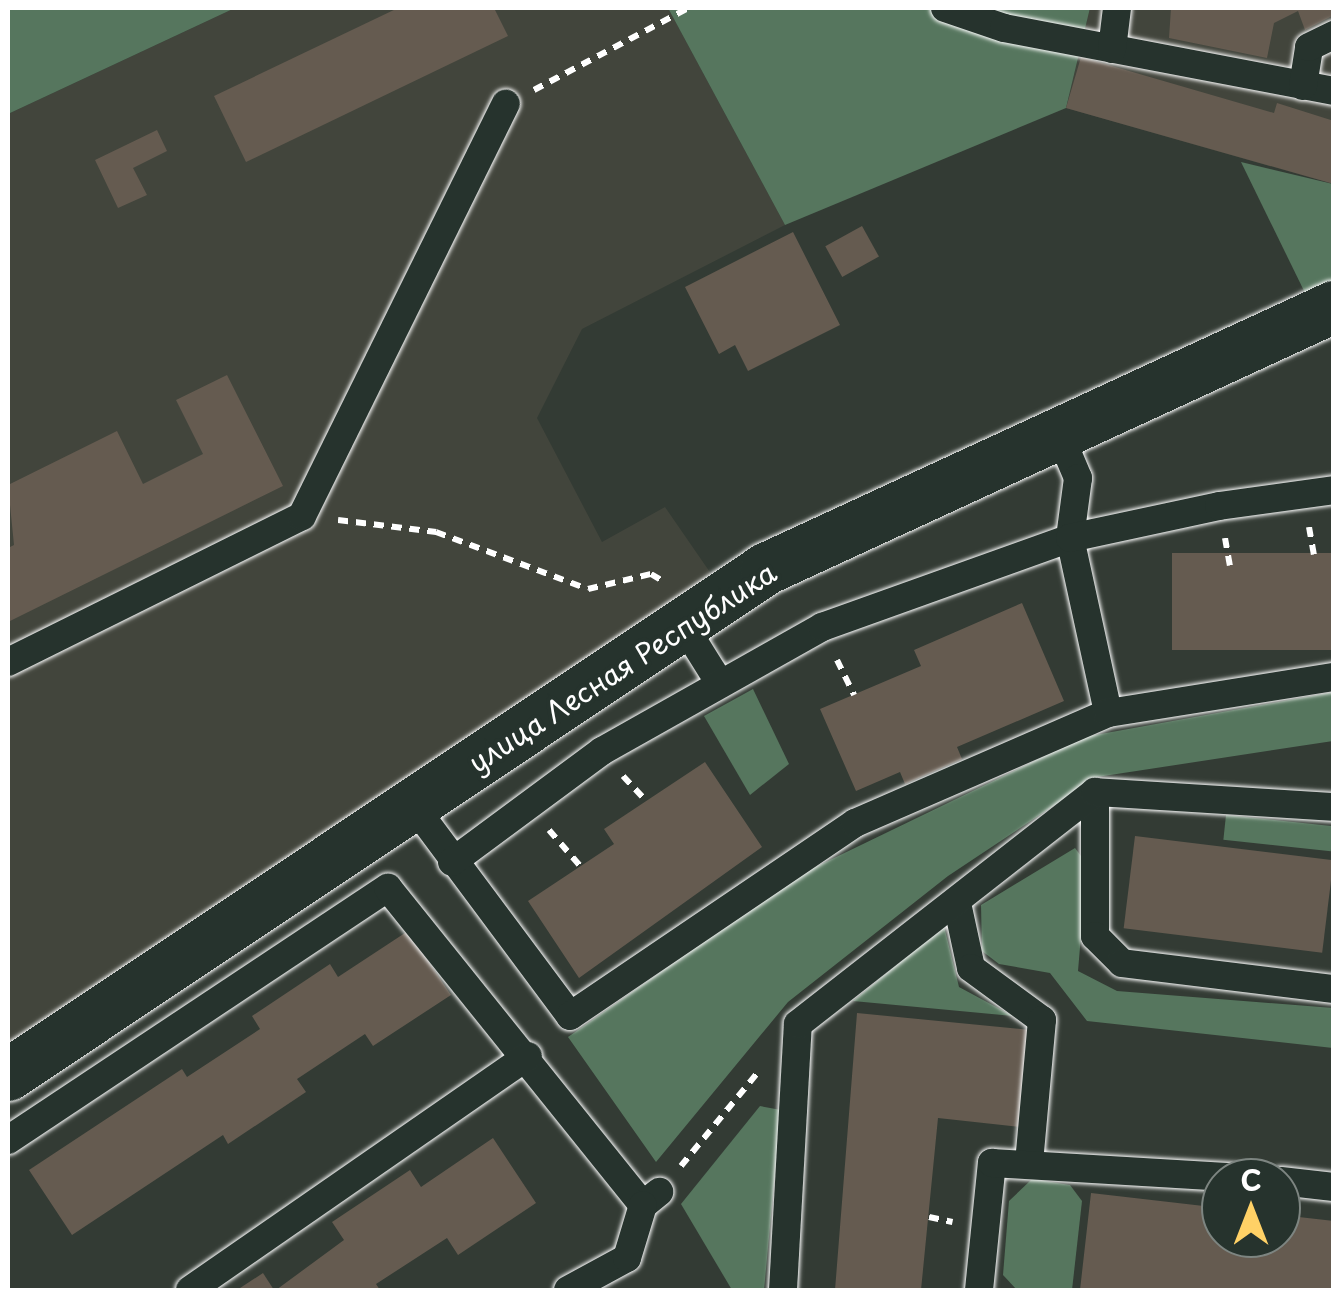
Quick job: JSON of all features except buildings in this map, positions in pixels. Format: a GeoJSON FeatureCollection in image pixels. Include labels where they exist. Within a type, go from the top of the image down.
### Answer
{"type":"FeatureCollection","features":[{"type":"Feature","properties":{"kind":"street","name":"улица Лесная Республика"},"geometry":{"type":"LineString","coordinates":[[8,1076],[766,569],[1334,307]]}},
{"type":"Feature","properties":{"kind":"lane"},"geometry":{"type":"LineString","coordinates":[[945,8],[1004,28],[1334,92]]}},
{"type":"Feature","properties":{"kind":"lane"},"geometry":{"type":"LineString","coordinates":[[1112,49],[1117,8]]}},
{"type":"Feature","properties":{"kind":"lane"},"geometry":{"type":"LineString","coordinates":[[1304,86],[1309,47],[1334,35]]}},
{"type":"Feature","properties":{"kind":"lane"},"geometry":{"type":"LineString","coordinates":[[8,662],[302,516],[506,104]]}},
{"type":"Feature","properties":{"kind":"lane"},"geometry":{"type":"LineString","coordinates":[[1060,433],[1078,478],[1070,538],[1108,712]]}},
{"type":"Feature","properties":{"kind":"lane"},"geometry":{"type":"LineString","coordinates":[[452,862],[602,751],[719,682],[840,620],[1070,538],[1219,506],[1334,490]]}},
{"type":"Feature","properties":{"kind":"lane"},"geometry":{"type":"LineString","coordinates":[[682,623],[719,682]]}},
{"type":"Feature","properties":{"kind":"lane"},"geometry":{"type":"LineString","coordinates":[[412,805],[570,1016],[855,824],[1108,712],[1334,677]]}},
{"type":"Feature","properties":{"kind":"lane"},"geometry":{"type":"LineString","coordinates":[[783,1290],[798,1024],[1095,792],[1334,807]]}},
{"type":"Feature","properties":{"kind":"lane"},"geometry":{"type":"LineString","coordinates":[[1095,792],[1095,936],[1122,963],[1334,988]]}},
{"type":"Feature","properties":{"kind":"lane"},"geometry":{"type":"LineString","coordinates":[[8,1140],[388,888],[651,1199],[627,1258],[568,1290]]}},
{"type":"Feature","properties":{"kind":"lane"},"geometry":{"type":"LineString","coordinates":[[957,903],[971,968],[1042,1020],[1029,1162]]}},
{"type":"Feature","properties":{"kind":"lane"},"geometry":{"type":"LineString","coordinates":[[190,1290],[528,1056]]}},
{"type":"Feature","properties":{"kind":"lane"},"geometry":{"type":"LineString","coordinates":[[979,1290],[992,1163],[1029,1162],[1201,1175]]}},
{"type":"Feature","properties":{"kind":"lane"},"geometry":{"type":"LineString","coordinates":[[1301,1183],[1334,1187]]}},
{"type":"Feature","properties":{"kind":"path"},"geometry":{"type":"LineString","coordinates":[[506,104],[688,8]]}},
{"type":"Feature","properties":{"kind":"path"},"geometry":{"type":"LineString","coordinates":[[302,516],[436,532],[588,589]]}},
{"type":"Feature","properties":{"kind":"path"},"geometry":{"type":"LineString","coordinates":[[651,1199],[798,1024]]}},
{"type":"Feature","properties":{"kind":"shaded area"},"geometry":{"type":"Polygon","coordinates":[[[235,8],[668,8],[785,225],[582,329],[537,418],[602,542],[665,507],[714,578],[8,1048],[8,114],[235,8]]]}},
{"type":"Feature","properties":{"kind":"shaded area"},"geometry":{"type":"Polygon","coordinates":[[[1090,8],[1333,8],[1333,184],[1066,108],[1090,8]]]}},
{"type":"Feature","properties":{"kind":"green space"},"geometry":{"type":"Polygon","coordinates":[[[8,8],[235,8],[8,114],[8,8]]]}},
{"type":"Feature","properties":{"kind":"green space"},"geometry":{"type":"Polygon","coordinates":[[[668,8],[1090,8],[1066,108],[785,225],[668,8]]]}},
{"type":"Feature","properties":{"kind":"green space"},"geometry":{"type":"Polygon","coordinates":[[[1241,162],[1333,184],[1333,286],[1308,299],[1241,162]]]}},
{"type":"Feature","properties":{"kind":"green space"},"geometry":{"type":"Polygon","coordinates":[[[753,689],[789,764],[750,795],[704,716],[753,689]]]}},
{"type":"Feature","properties":{"kind":"green space"},"geometry":{"type":"Polygon","coordinates":[[[1333,692],[1333,741],[1097,777],[948,876],[788,1002],[656,1162],[568,1037],[799,875],[1084,737],[1333,692]]]}},
{"type":"Feature","properties":{"kind":"green space"},"geometry":{"type":"Polygon","coordinates":[[[1226,815],[1333,826],[1331,851],[1223,840],[1226,815]]]}},
{"type":"Feature","properties":{"kind":"green space"},"geometry":{"type":"Polygon","coordinates":[[[1075,848],[1087,864],[1078,971],[1117,991],[1333,1008],[1333,1048],[1087,1021],[1050,973],[999,964],[982,951],[981,905],[1075,848]]]}},
{"type":"Feature","properties":{"kind":"green space"},"geometry":{"type":"Polygon","coordinates":[[[944,926],[959,987],[1013,1016],[853,1001],[944,926]]]}},
{"type":"Feature","properties":{"kind":"green space"},"geometry":{"type":"Polygon","coordinates":[[[760,1106],[781,1110],[764,1290],[732,1290],[681,1204],[760,1106]]]}},
{"type":"Feature","properties":{"kind":"green space"},"geometry":{"type":"Polygon","coordinates":[[[1032,1179],[1070,1185],[1082,1201],[1072,1290],[1017,1290],[1003,1275],[1009,1201],[1032,1179]]]}}]}
